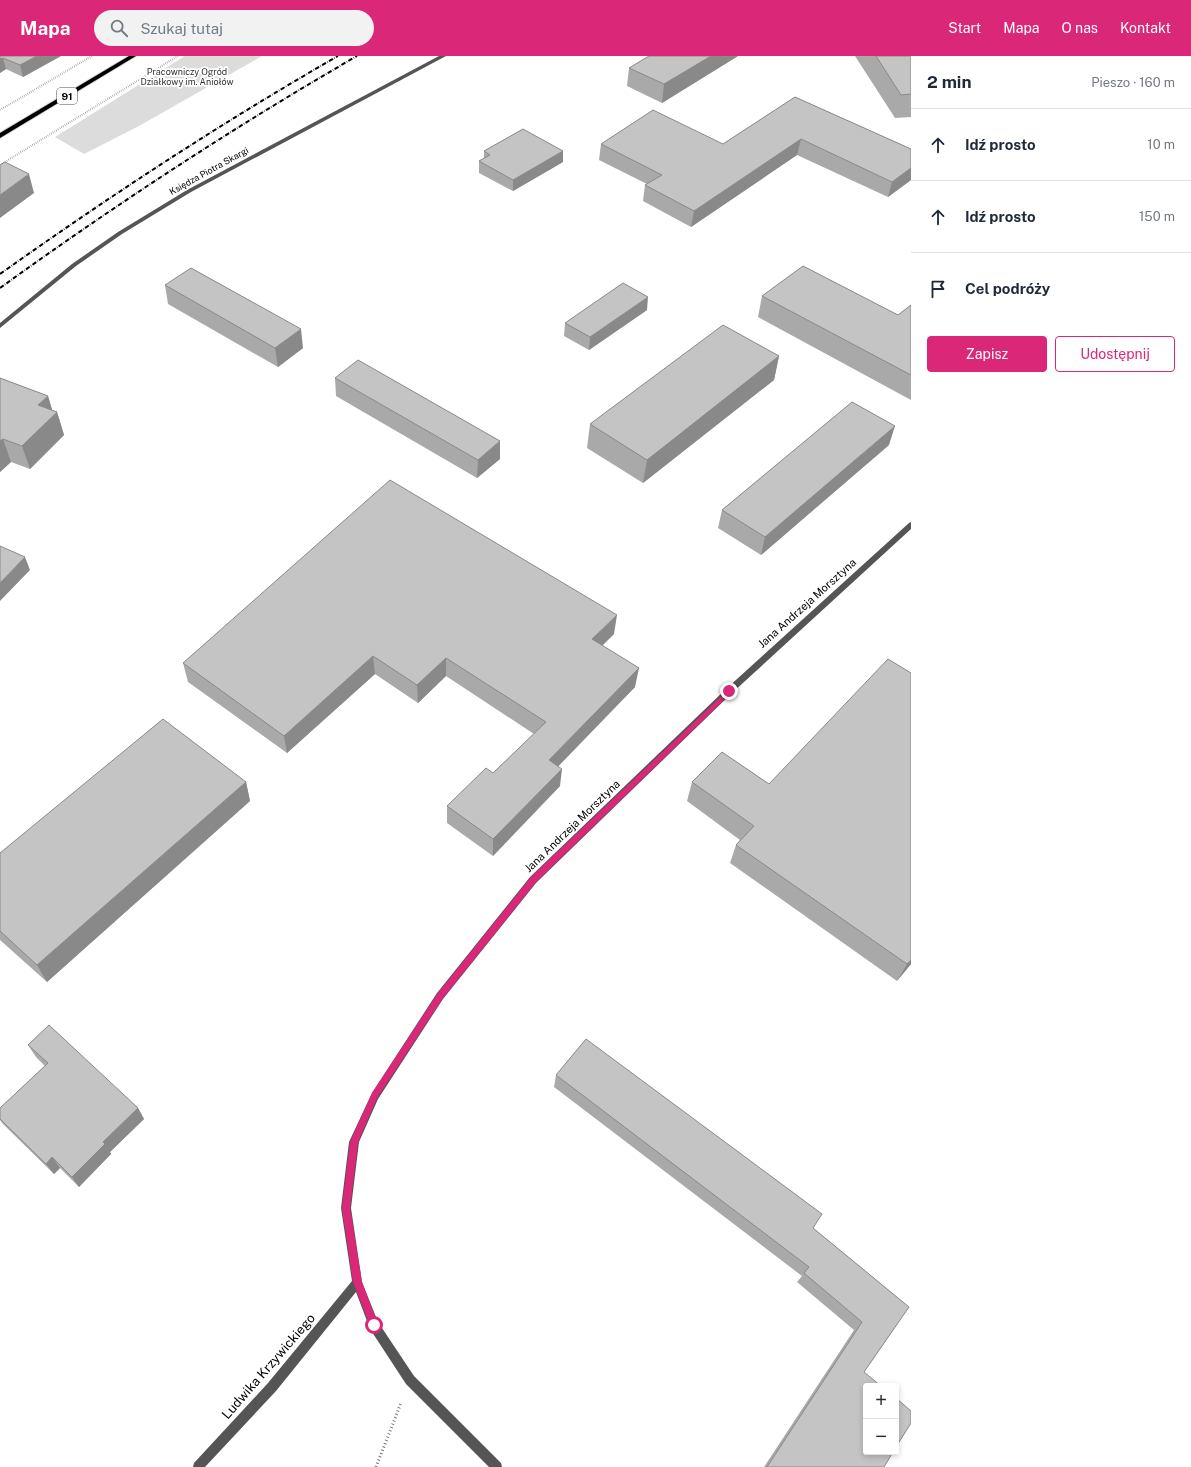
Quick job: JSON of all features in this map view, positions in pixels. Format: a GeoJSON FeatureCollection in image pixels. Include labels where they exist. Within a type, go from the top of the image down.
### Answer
{"type":"FeatureCollection","features":[{"type":"Feature","properties":{"kind":"main road","name":"91"},"geometry":{"type":"LineString","coordinates":[[0,136],[133,56]]}},
{"type":"Feature","properties":{"kind":"street","name":"Księdza Piotra Skargi"},"geometry":{"type":"LineString","coordinates":[[0,326],[74,265],[120,233],[189,191],[443,56]]}},
{"type":"Feature","properties":{"kind":"street","name":"Jana Andrzeja Morsztyna"},"geometry":{"type":"LineString","coordinates":[[497,1467],[410,1380],[374,1325],[357,1282],[346,1208],[354,1142],[375,1096],[440,996],[533,880],[729,691],[911,525]]}},
{"type":"Feature","properties":{"kind":"street","name":"Ludwika Krzywickiego"},"geometry":{"type":"LineString","coordinates":[[198,1467],[272,1387],[357,1282]]}},
{"type":"Feature","properties":{"kind":"path"},"geometry":{"type":"LineString","coordinates":[[0,110],[92,56]]}},
{"type":"Feature","properties":{"kind":"path"},"geometry":{"type":"LineString","coordinates":[[0,165],[178,56]]}},
{"type":"Feature","properties":{"kind":"path"},"geometry":{"type":"LineString","coordinates":[[376,1467],[410,1380]]}},
{"type":"Feature","properties":{"kind":"green space","name":"Pracowniczy Ogród Działkowy im. Aniołów"},"geometry":{"type":"Polygon","coordinates":[[[185,56],[262,56],[139,126],[84,154],[55,137],[185,56]]]}},
{"type":"Feature","properties":{"kind":"building"},"geometry":{"type":"Polygon","coordinates":[[[0,56],[37,56],[20,65],[3,58],[0,59],[0,56]]]}},
{"type":"Feature","properties":{"kind":"building"},"geometry":{"type":"Polygon","coordinates":[[[649,56],[711,56],[664,84],[629,68],[649,56]]]}},
{"type":"Feature","properties":{"kind":"building"},"geometry":{"type":"Polygon","coordinates":[[[876,56],[911,56],[911,94],[901,95],[876,56]]]}},
{"type":"Feature","properties":{"kind":"building"},"geometry":{"type":"Polygon","coordinates":[[[795,97],[911,149],[911,168],[892,182],[801,139],[694,211],[645,185],[662,175],[601,144],[653,110],[723,144],[795,97]]]}},
{"type":"Feature","properties":{"kind":"building"},"geometry":{"type":"Polygon","coordinates":[[[523,129],[563,151],[513,180],[479,161],[490,155],[484,151],[523,129]]]}},
{"type":"Feature","properties":{"kind":"building"},"geometry":{"type":"Polygon","coordinates":[[[5,162],[29,174],[0,195],[0,165],[5,162]]]}},
{"type":"Feature","properties":{"kind":"building"},"geometry":{"type":"Polygon","coordinates":[[[803,266],[898,315],[911,305],[911,375],[762,296],[803,266]]]}},
{"type":"Feature","properties":{"kind":"building"},"geometry":{"type":"Polygon","coordinates":[[[191,268],[301,329],[275,348],[165,285],[191,268]]]}},
{"type":"Feature","properties":{"kind":"building"},"geometry":{"type":"Polygon","coordinates":[[[623,283],[648,297],[590,337],[565,323],[623,283]]]}},
{"type":"Feature","properties":{"kind":"building"},"geometry":{"type":"Polygon","coordinates":[[[723,325],[779,356],[647,460],[590,424],[723,325]]]}},
{"type":"Feature","properties":{"kind":"building"},"geometry":{"type":"Polygon","coordinates":[[[358,360],[500,441],[478,460],[335,378],[358,360]]]}},
{"type":"Feature","properties":{"kind":"building"},"geometry":{"type":"Polygon","coordinates":[[[0,378],[48,396],[38,405],[57,412],[22,446],[3,439],[0,441],[0,378]]]}},
{"type":"Feature","properties":{"kind":"building"},"geometry":{"type":"Polygon","coordinates":[[[852,402],[895,426],[765,537],[722,510],[852,402]]]}},
{"type":"Feature","properties":{"kind":"building"},"geometry":{"type":"Polygon","coordinates":[[[390,480],[617,615],[592,639],[639,668],[549,760],[562,769],[493,839],[447,806],[486,768],[493,773],[546,722],[446,658],[417,685],[373,656],[284,736],[183,663],[390,480]]]}},
{"type":"Feature","properties":{"kind":"building"},"geometry":{"type":"Polygon","coordinates":[[[0,546],[25,557],[0,583],[0,546]]]}},
{"type":"Feature","properties":{"kind":"building"},"geometry":{"type":"Polygon","coordinates":[[[888,659],[911,673],[911,960],[907,964],[736,845],[754,826],[692,782],[722,752],[769,784],[888,659]]]}},
{"type":"Feature","properties":{"kind":"building"},"geometry":{"type":"Polygon","coordinates":[[[163,719],[246,782],[37,965],[0,931],[0,853],[163,719]]]}},
{"type":"Feature","properties":{"kind":"building"},"geometry":{"type":"Polygon","coordinates":[[[49,1025],[138,1108],[103,1142],[105,1144],[72,1177],[52,1157],[46,1164],[0,1119],[0,1108],[48,1063],[28,1045],[49,1025]]]}},
{"type":"Feature","properties":{"kind":"building"},"geometry":{"type":"Polygon","coordinates":[[[586,1039],[822,1214],[813,1228],[909,1307],[864,1372],[877,1383],[863,1383],[863,1455],[891,1455],[884,1467],[767,1467],[862,1322],[804,1273],[809,1267],[556,1075],[586,1039]]]}},
{"type":"Feature","properties":{"kind":"building"},"geometry":{"type":"Polygon","coordinates":[[[899,1401],[911,1411],[911,1423],[899,1442],[899,1401]]]}},
{"type":"Feature","properties":{"kind":"railway"},"geometry":{"type":"LineString","coordinates":[[0,274],[83,216],[166,161],[251,107],[338,56]]}},
{"type":"Feature","properties":{"kind":"railway"},"geometry":{"type":"LineString","coordinates":[[0,288],[131,197],[220,139],[357,56]]}},
{"type":"Feature","properties":{"kind":"route"},"geometry":{"type":"LineString","coordinates":[[374,1325],[357,1282],[346,1208],[354,1142],[375,1096],[440,996],[533,880],[729,691]]}}]}
